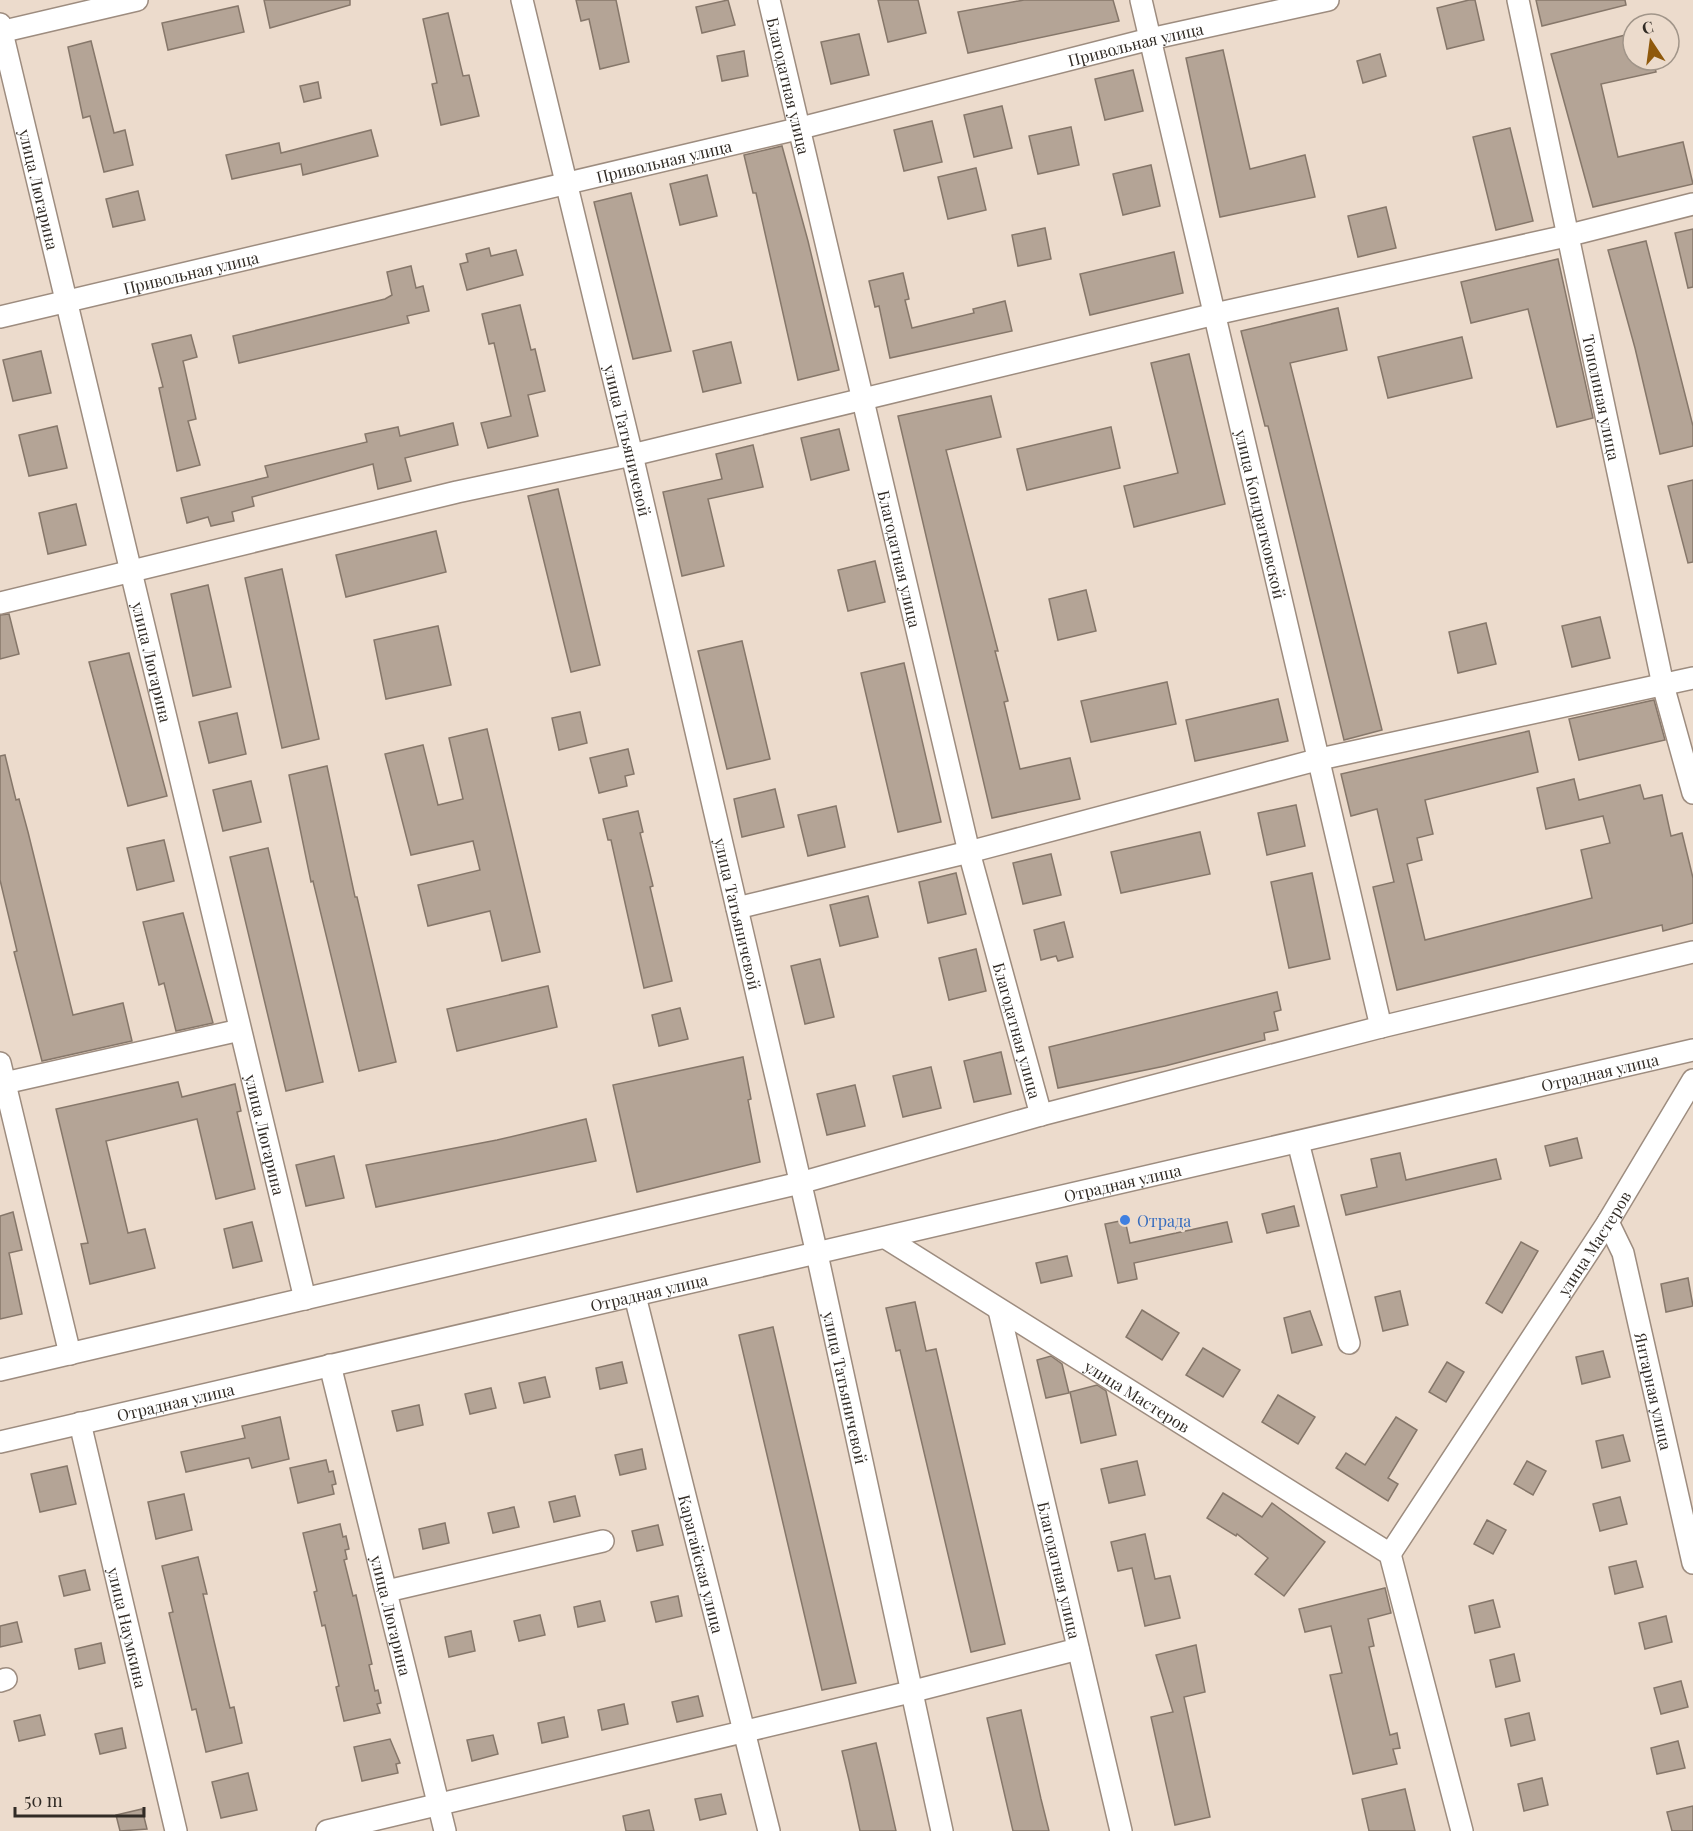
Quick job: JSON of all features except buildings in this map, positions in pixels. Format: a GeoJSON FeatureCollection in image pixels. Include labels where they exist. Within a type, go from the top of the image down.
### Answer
{"type":"FeatureCollection","features":[{"type":"Feature","properties":{"kind":"street"},"geometry":{"type":"LineString","coordinates":[[1,29],[136,0]]}},
{"type":"Feature","properties":{"kind":"street","name":"улица Татьяничевой"},"geometry":{"type":"LineString","coordinates":[[522,0],[632,455],[817,1254],[910,1692],[942,1831]]}},
{"type":"Feature","properties":{"kind":"street","name":"Благодатная улица"},"geometry":{"type":"LineString","coordinates":[[769,0],[797,129],[969,852],[1041,1115]]}},
{"type":"Feature","properties":{"kind":"street","name":"улица Кондратковской"},"geometry":{"type":"LineString","coordinates":[[1141,0],[1382,1027]]}},
{"type":"Feature","properties":{"kind":"street","name":"Привольная улица"},"geometry":{"type":"LineString","coordinates":[[0,317],[797,129],[1150,39],[1328,0]]}},
{"type":"Feature","properties":{"kind":"street","name":"Тополиная улица"},"geometry":{"type":"LineString","coordinates":[[1518,0],[1566,236],[1664,685],[1693,793]]}},
{"type":"Feature","properties":{"kind":"street","name":"улица Люгарина"},"geometry":{"type":"LineString","coordinates":[[1,29],[133,572],[305,1299]]}},
{"type":"Feature","properties":{"kind":"street"},"geometry":{"type":"LineString","coordinates":[[0,603],[457,492],[632,455],[1215,314],[1566,236],[1693,204]]}},
{"type":"Feature","properties":{"kind":"street"},"geometry":{"type":"LineString","coordinates":[[737,908],[969,852],[1320,759],[1693,678]]}},
{"type":"Feature","properties":{"kind":"street"},"geometry":{"type":"LineString","coordinates":[[0,1370],[800,1183],[1041,1115],[1382,1027],[1693,952]]}},
{"type":"Feature","properties":{"kind":"street"},"geometry":{"type":"LineString","coordinates":[[70,1354],[2,1077],[240,1030]]}},
{"type":"Feature","properties":{"kind":"street","name":"Отрадная улица"},"geometry":{"type":"LineString","coordinates":[[0,1442],[1693,1050]]}},
{"type":"Feature","properties":{"kind":"street","name":"улица Мастеров"},"geometry":{"type":"LineString","coordinates":[[886,1238],[1390,1554],[1608,1222],[1693,1080]]}},
{"type":"Feature","properties":{"kind":"street"},"geometry":{"type":"LineString","coordinates":[[1298,1142],[1349,1342]]}},
{"type":"Feature","properties":{"kind":"street","name":"Янтарная улица"},"geometry":{"type":"LineString","coordinates":[[1608,1222],[1623,1253],[1693,1563]]}},
{"type":"Feature","properties":{"kind":"street","name":"Карагайская улица"},"geometry":{"type":"LineString","coordinates":[[635,1296],[769,1831]]}},
{"type":"Feature","properties":{"kind":"street","name":"Благодатная улица"},"geometry":{"type":"LineString","coordinates":[[999,1310],[1121,1831]]}},
{"type":"Feature","properties":{"kind":"street","name":"улица Люгарина"},"geometry":{"type":"LineString","coordinates":[[330,1365],[445,1831]]}},
{"type":"Feature","properties":{"kind":"street","name":"улица Наумкина"},"geometry":{"type":"LineString","coordinates":[[80,1423],[176,1831]]}},
{"type":"Feature","properties":{"kind":"street"},"geometry":{"type":"LineString","coordinates":[[387,1591],[603,1541]]}},
{"type":"Feature","properties":{"kind":"street"},"geometry":{"type":"LineString","coordinates":[[1390,1554],[1462,1831]]}},
{"type":"Feature","properties":{"kind":"street"},"geometry":{"type":"LineString","coordinates":[[327,1831],[910,1692],[1078,1649]]}},
{"type":"Feature","properties":{"kind":"place","name":"Отрада"},"geometry":{"type":"Point","coordinates":[1125,1220]}}]}
